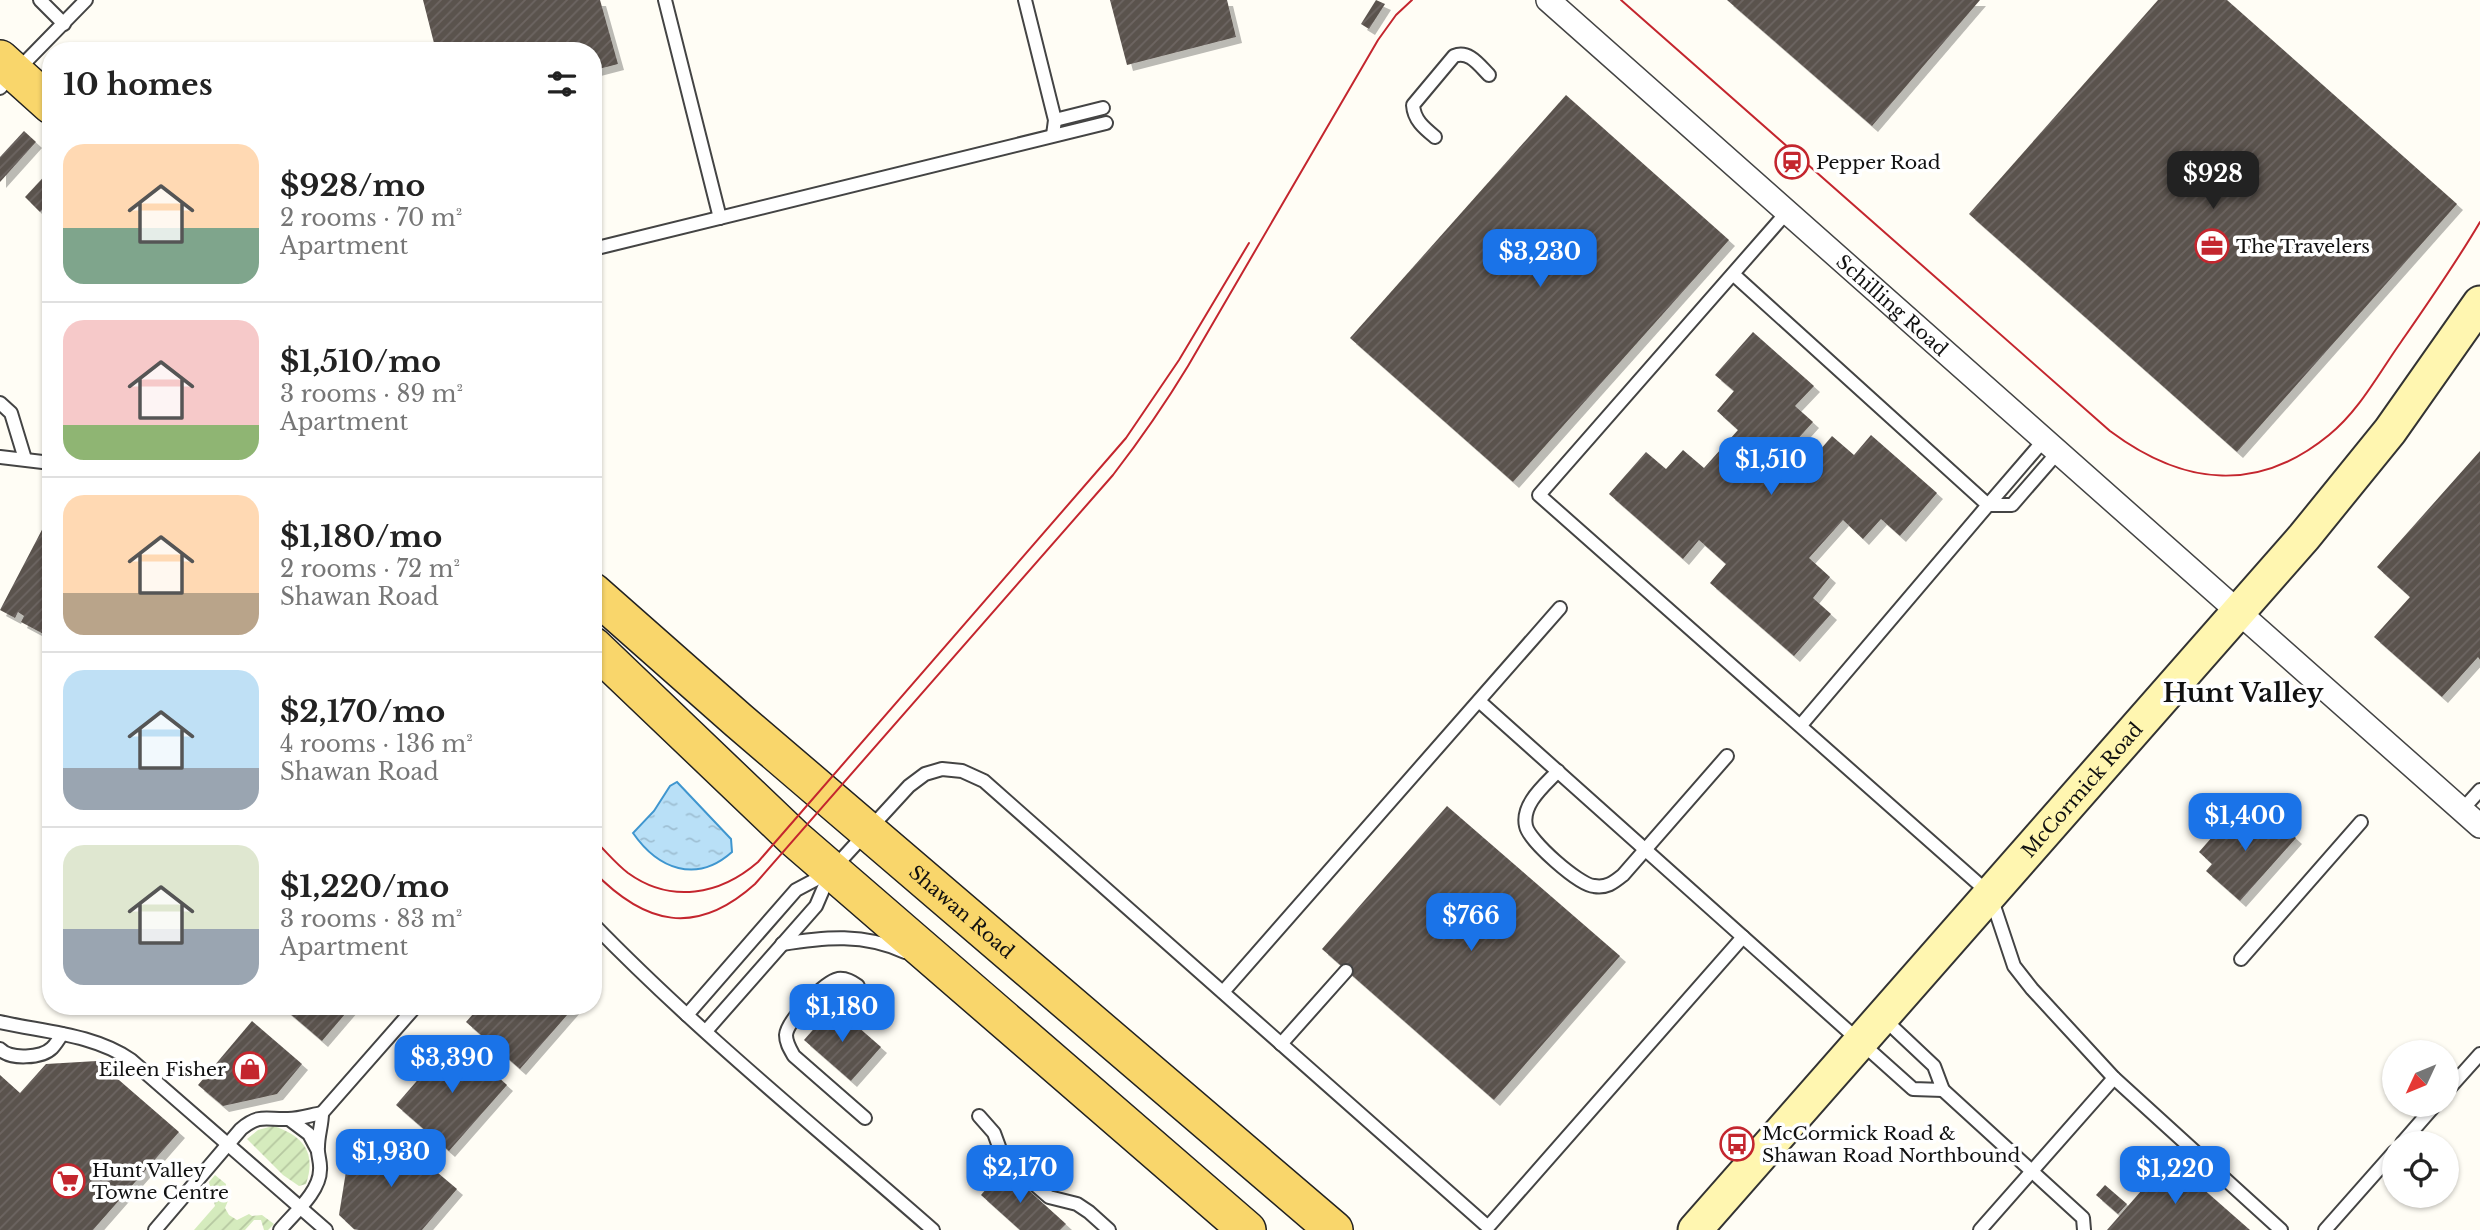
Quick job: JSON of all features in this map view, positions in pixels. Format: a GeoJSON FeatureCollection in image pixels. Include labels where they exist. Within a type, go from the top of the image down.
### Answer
{"type":"FeatureCollection","features":[{"type":"Feature","properties":{"kind":"main road"},"geometry":{"type":"LineString","coordinates":[[5,73],[42,99]]}},
{"type":"Feature","properties":{"kind":"main road","name":"McCormick Road"},"geometry":{"type":"LineString","coordinates":[[1695,1230],[2354,477],[2476,316]]}},
{"type":"Feature","properties":{"kind":"main road","name":"Shawan Road"},"geometry":{"type":"LineString","coordinates":[[602,600],[653,648],[1334,1230]]}},
{"type":"Feature","properties":{"kind":"main road"},"geometry":{"type":"LineString","coordinates":[[602,655],[831,871],[1247,1230]]}},
{"type":"Feature","properties":{"kind":"street","name":"Schilling Road"},"geometry":{"type":"LineString","coordinates":[[1548,0],[2480,825]]}},
{"type":"Feature","properties":{"kind":"lane"},"geometry":{"type":"LineString","coordinates":[[40,0],[64,24]]}},
{"type":"Feature","properties":{"kind":"lane"},"geometry":{"type":"LineString","coordinates":[[42,42],[86,0]]}},
{"type":"Feature","properties":{"kind":"lane"},"geometry":{"type":"LineString","coordinates":[[665,0],[720,218]]}},
{"type":"Feature","properties":{"kind":"lane"},"geometry":{"type":"LineString","coordinates":[[1026,0],[1055,120],[1053,135]]}},
{"type":"Feature","properties":{"kind":"lane"},"geometry":{"type":"LineString","coordinates":[[5,73],[42,42]]}},
{"type":"Feature","properties":{"kind":"lane"},"geometry":{"type":"LineString","coordinates":[[1435,137],[1419,123],[1413,112],[1413,105],[1454,56],[1469,56],[1489,75]]}},
{"type":"Feature","properties":{"kind":"lane"},"geometry":{"type":"LineString","coordinates":[[1055,120],[1103,108]]}},
{"type":"Feature","properties":{"kind":"lane"},"geometry":{"type":"LineString","coordinates":[[602,247],[1106,123]]}},
{"type":"Feature","properties":{"kind":"lane"},"geometry":{"type":"LineString","coordinates":[[1787,212],[1539,495],[1990,894],[2014,966],[2032,989],[2114,1078],[2281,1230]]}},
{"type":"Feature","properties":{"kind":"lane"},"geometry":{"type":"LineString","coordinates":[[1733,274],[1988,505],[2012,505],[2051,446]]}},
{"type":"Feature","properties":{"kind":"lane"},"geometry":{"type":"LineString","coordinates":[[0,403],[11,413],[25,459]]}},
{"type":"Feature","properties":{"kind":"lane"},"geometry":{"type":"LineString","coordinates":[[1801,725],[1988,505],[2051,446]]}},
{"type":"Feature","properties":{"kind":"lane"},"geometry":{"type":"LineString","coordinates":[[0,457],[42,462]]}},
{"type":"Feature","properties":{"kind":"lane"},"geometry":{"type":"LineString","coordinates":[[1223,992],[1560,608]]}},
{"type":"Feature","properties":{"kind":"lane"},"geometry":{"type":"LineString","coordinates":[[1479,701],[1913,1089],[1943,1090]]}},
{"type":"Feature","properties":{"kind":"lane"},"geometry":{"type":"LineString","coordinates":[[1558,771],[1536,794],[1527,811],[1526,826],[1532,838],[1578,880],[1592,887],[1610,886],[1646,850],[1727,756]]}},
{"type":"Feature","properties":{"kind":"lane"},"geometry":{"type":"LineString","coordinates":[[706,1031],[816,905],[831,871],[909,786],[925,774],[942,769],[962,771],[984,781],[1489,1227],[1743,937]]}},
{"type":"Feature","properties":{"kind":"lane"},"geometry":{"type":"LineString","coordinates":[[2462,810],[2480,790]]}},
{"type":"Feature","properties":{"kind":"lane"},"geometry":{"type":"LineString","coordinates":[[2241,959],[2361,822]]}},
{"type":"Feature","properties":{"kind":"lane"},"geometry":{"type":"LineString","coordinates":[[687,1015],[796,890],[831,871]]}},
{"type":"Feature","properties":{"kind":"lane"},"geometry":{"type":"LineString","coordinates":[[602,933],[687,1015],[933,1230]]}},
{"type":"Feature","properties":{"kind":"lane"},"geometry":{"type":"LineString","coordinates":[[782,944],[818,938],[850,937],[873,941],[951,974]]}},
{"type":"Feature","properties":{"kind":"lane"},"geometry":{"type":"LineString","coordinates":[[1281,1044],[1346,971]]}},
{"type":"Feature","properties":{"kind":"lane"},"geometry":{"type":"LineString","coordinates":[[858,986],[846,979],[836,979],[825,984],[788,1025],[786,1035],[787,1044],[794,1056],[864,1118]]}},
{"type":"Feature","properties":{"kind":"lane"},"geometry":{"type":"LineString","coordinates":[[155,1230],[251,1121],[262,1117],[289,1119],[322,1113],[408,1015]]}},
{"type":"Feature","properties":{"kind":"lane"},"geometry":{"type":"LineString","coordinates":[[1882,1017],[1934,1066],[1943,1090],[2082,1217],[2084,1230]]}},
{"type":"Feature","properties":{"kind":"lane"},"geometry":{"type":"LineString","coordinates":[[0,1023],[62,1034],[118,1051],[326,1230]]}},
{"type":"Feature","properties":{"kind":"lane"},"geometry":{"type":"LineString","coordinates":[[0,1049],[5,1055],[23,1057],[50,1050],[62,1034]]}},
{"type":"Feature","properties":{"kind":"lane"},"geometry":{"type":"LineString","coordinates":[[2459,1077],[2480,1054]]}},
{"type":"Feature","properties":{"kind":"lane"},"geometry":{"type":"LineString","coordinates":[[1980,1230],[2114,1078]]}},
{"type":"Feature","properties":{"kind":"lane"},"geometry":{"type":"LineString","coordinates":[[279,1230],[300,1207],[319,1179],[317,1149],[322,1113]]}},
{"type":"Feature","properties":{"kind":"lane"},"geometry":{"type":"LineString","coordinates":[[979,1116],[994,1133],[1002,1152],[1011,1164],[1049,1196],[1077,1204],[1109,1230]]}},
{"type":"Feature","properties":{"kind":"lane"},"geometry":{"type":"LineString","coordinates":[[2412,1131],[2425,1117]]}},
{"type":"Feature","properties":{"kind":"lane"},"geometry":{"type":"LineString","coordinates":[[289,1119],[309,1135],[317,1149]]}},
{"type":"Feature","properties":{"kind":"lane"},"geometry":{"type":"LineString","coordinates":[[2325,1230],[2382,1166]]}},
{"type":"Feature","properties":{"kind":"green space"},"geometry":{"type":"Polygon","coordinates":[[[273,1126],[292,1134],[305,1146],[310,1163],[306,1184],[299,1186],[283,1175],[247,1139],[258,1130],[273,1126]]]}},
{"type":"Feature","properties":{"kind":"green space"},"geometry":{"type":"Polygon","coordinates":[[[215,1175],[226,1184],[225,1192],[230,1196],[225,1208],[229,1215],[237,1220],[249,1214],[262,1215],[274,1224],[268,1230],[264,1230],[261,1220],[254,1220],[245,1230],[194,1230],[215,1206],[209,1182],[215,1175]]]}},
{"type":"Feature","properties":{"kind":"water"},"geometry":{"type":"Polygon","coordinates":[[[677,782],[731,839],[732,852],[705,868],[691,870],[666,863],[654,856],[633,833],[654,811],[670,786],[677,782]]]}},
{"type":"Feature","properties":{"kind":"building"},"geometry":{"type":"Polygon","coordinates":[[[423,0],[600,0],[618,64],[602,68],[602,42],[434,42],[423,0]]]}},
{"type":"Feature","properties":{"kind":"building"},"geometry":{"type":"Polygon","coordinates":[[[1110,0],[1227,0],[1236,37],[1127,65],[1110,0]]]}},
{"type":"Feature","properties":{"kind":"building"},"geometry":{"type":"Polygon","coordinates":[[[1376,0],[1385,4],[1369,29],[1361,24],[1376,0]]]}},
{"type":"Feature","properties":{"kind":"building"},"geometry":{"type":"Polygon","coordinates":[[[1727,0],[1980,0],[1872,126],[1727,0]]]}},
{"type":"Feature","properties":{"kind":"building","name":"The Travelers"},"geometry":{"type":"Polygon","coordinates":[[[2158,0],[2227,0],[2457,204],[2237,452],[1969,214],[2158,0]]]}},
{"type":"Feature","properties":{"kind":"building"},"geometry":{"type":"Polygon","coordinates":[[[1566,95],[1729,240],[1513,482],[1350,338],[1566,95]]]}},
{"type":"Feature","properties":{"kind":"building"},"geometry":{"type":"Polygon","coordinates":[[[24,131],[36,142],[0,182],[0,157],[24,131]]]}},
{"type":"Feature","properties":{"kind":"building"},"geometry":{"type":"Polygon","coordinates":[[[42,179],[42,210],[40,212],[25,197],[42,179]]]}},
{"type":"Feature","properties":{"kind":"building"},"geometry":{"type":"Polygon","coordinates":[[[1753,332],[1814,386],[1795,406],[1813,422],[1796,441],[1814,457],[1832,436],[1854,455],[1871,435],[1937,493],[1900,536],[1881,519],[1863,539],[1843,520],[1809,558],[1830,577],[1813,598],[1831,614],[1794,656],[1710,583],[1726,564],[1699,540],[1683,559],[1609,494],[1646,452],[1666,469],[1683,450],[1704,468],[1738,430],[1717,411],[1734,391],[1715,375],[1753,332]]]}},
{"type":"Feature","properties":{"kind":"building"},"geometry":{"type":"Polygon","coordinates":[[[2480,451],[2480,660],[2478,657],[2442,697],[2374,637],[2410,597],[2377,567],[2480,451]]]}},
{"type":"Feature","properties":{"kind":"building"},"geometry":{"type":"Polygon","coordinates":[[[42,530],[42,633],[21,622],[24,616],[18,612],[15,618],[0,610],[42,530]]]}},
{"type":"Feature","properties":{"kind":"building"},"geometry":{"type":"Polygon","coordinates":[[[1447,806],[1620,956],[1494,1100],[1322,949],[1447,806]]]}},
{"type":"Feature","properties":{"kind":"building"},"geometry":{"type":"Polygon","coordinates":[[[2234,812],[2256,831],[2270,815],[2296,838],[2240,901],[2206,871],[2212,864],[2199,852],[2234,812]]]}},
{"type":"Feature","properties":{"kind":"building"},"geometry":{"type":"Polygon","coordinates":[[[834,1006],[881,1047],[851,1081],[804,1040],[834,1006]]]}},
{"type":"Feature","properties":{"kind":"building"},"geometry":{"type":"Polygon","coordinates":[[[292,1015],[344,1015],[322,1041],[292,1015]]]}},
{"type":"Feature","properties":{"kind":"building"},"geometry":{"type":"Polygon","coordinates":[[[472,1015],[567,1015],[520,1069],[466,1022],[472,1015]]]}},
{"type":"Feature","properties":{"kind":"building","name":"Hunt Valley Towne Centre"},"geometry":{"type":"Polygon","coordinates":[[[252,1021],[302,1064],[277,1094],[223,1106],[198,1085],[252,1021]]]}},
{"type":"Feature","properties":{"kind":"building"},"geometry":{"type":"Polygon","coordinates":[[[454,1038],[507,1085],[449,1151],[396,1105],[454,1038]]]}},
{"type":"Feature","properties":{"kind":"building","name":"Hunt Valley Towne Centre"},"geometry":{"type":"Polygon","coordinates":[[[97,1061],[179,1132],[93,1230],[0,1230],[0,1075],[20,1093],[46,1064],[97,1061]]]}},
{"type":"Feature","properties":{"kind":"building"},"geometry":{"type":"Polygon","coordinates":[[[370,1134],[390,1151],[400,1141],[457,1189],[422,1230],[359,1230],[354,1229],[339,1215],[348,1159],[370,1134]]]}},
{"type":"Feature","properties":{"kind":"building"},"geometry":{"type":"Polygon","coordinates":[[[2169,1159],[2250,1230],[2107,1230],[2169,1159]]]}},
{"type":"Feature","properties":{"kind":"building"},"geometry":{"type":"Polygon","coordinates":[[[1004,1168],[1066,1224],[1060,1230],[1020,1230],[981,1195],[1004,1168]]]}},
{"type":"Feature","properties":{"kind":"building"},"geometry":{"type":"Polygon","coordinates":[[[2105,1185],[2127,1204],[2118,1214],[2096,1195],[2105,1185]]]}},
{"type":"Feature","properties":{"kind":"tram line"},"geometry":{"type":"LineString","coordinates":[[602,880],[632,903],[652,913],[671,918],[712,912],[733,901],[755,884],[1123,462],[1188,366],[1378,40],[1396,15],[1412,0]]}},
{"type":"Feature","properties":{"kind":"tram line"},"geometry":{"type":"LineString","coordinates":[[1621,0],[2110,431],[2137,449],[2191,471],[2219,475],[2246,474],[2274,467],[2302,454],[2329,435],[2350,415],[2368,391],[2480,222]]}},
{"type":"Feature","properties":{"kind":"tram line"},"geometry":{"type":"LineString","coordinates":[[602,848],[628,873],[644,883],[678,892],[712,888],[728,882],[758,862],[1126,438],[1179,360],[1249,243]]}},
{"type":"Feature","properties":{"kind":"place","name":"Pepper Road"},"geometry":{"type":"Point","coordinates":[1792,162]}},
{"type":"Feature","properties":{"kind":"place","name":"The Travelers"},"geometry":{"type":"Point","coordinates":[2212,246]}},
{"type":"Feature","properties":{"kind":"place","name":"Eileen Fisher"},"geometry":{"type":"Point","coordinates":[250,1069]}},
{"type":"Feature","properties":{"kind":"place","name":"McCormick Road & Shawan Road Northbound"},"geometry":{"type":"Point","coordinates":[1737,1144]}},
{"type":"Feature","properties":{"kind":"place","name":"Hunt Valley Towne Centre"},"geometry":{"type":"Point","coordinates":[68,1181]}},
{"type":"Feature","properties":{"kind":"district","name":"Hunt Valley"},"geometry":{"type":"Point","coordinates":[2243,693]}}]}
